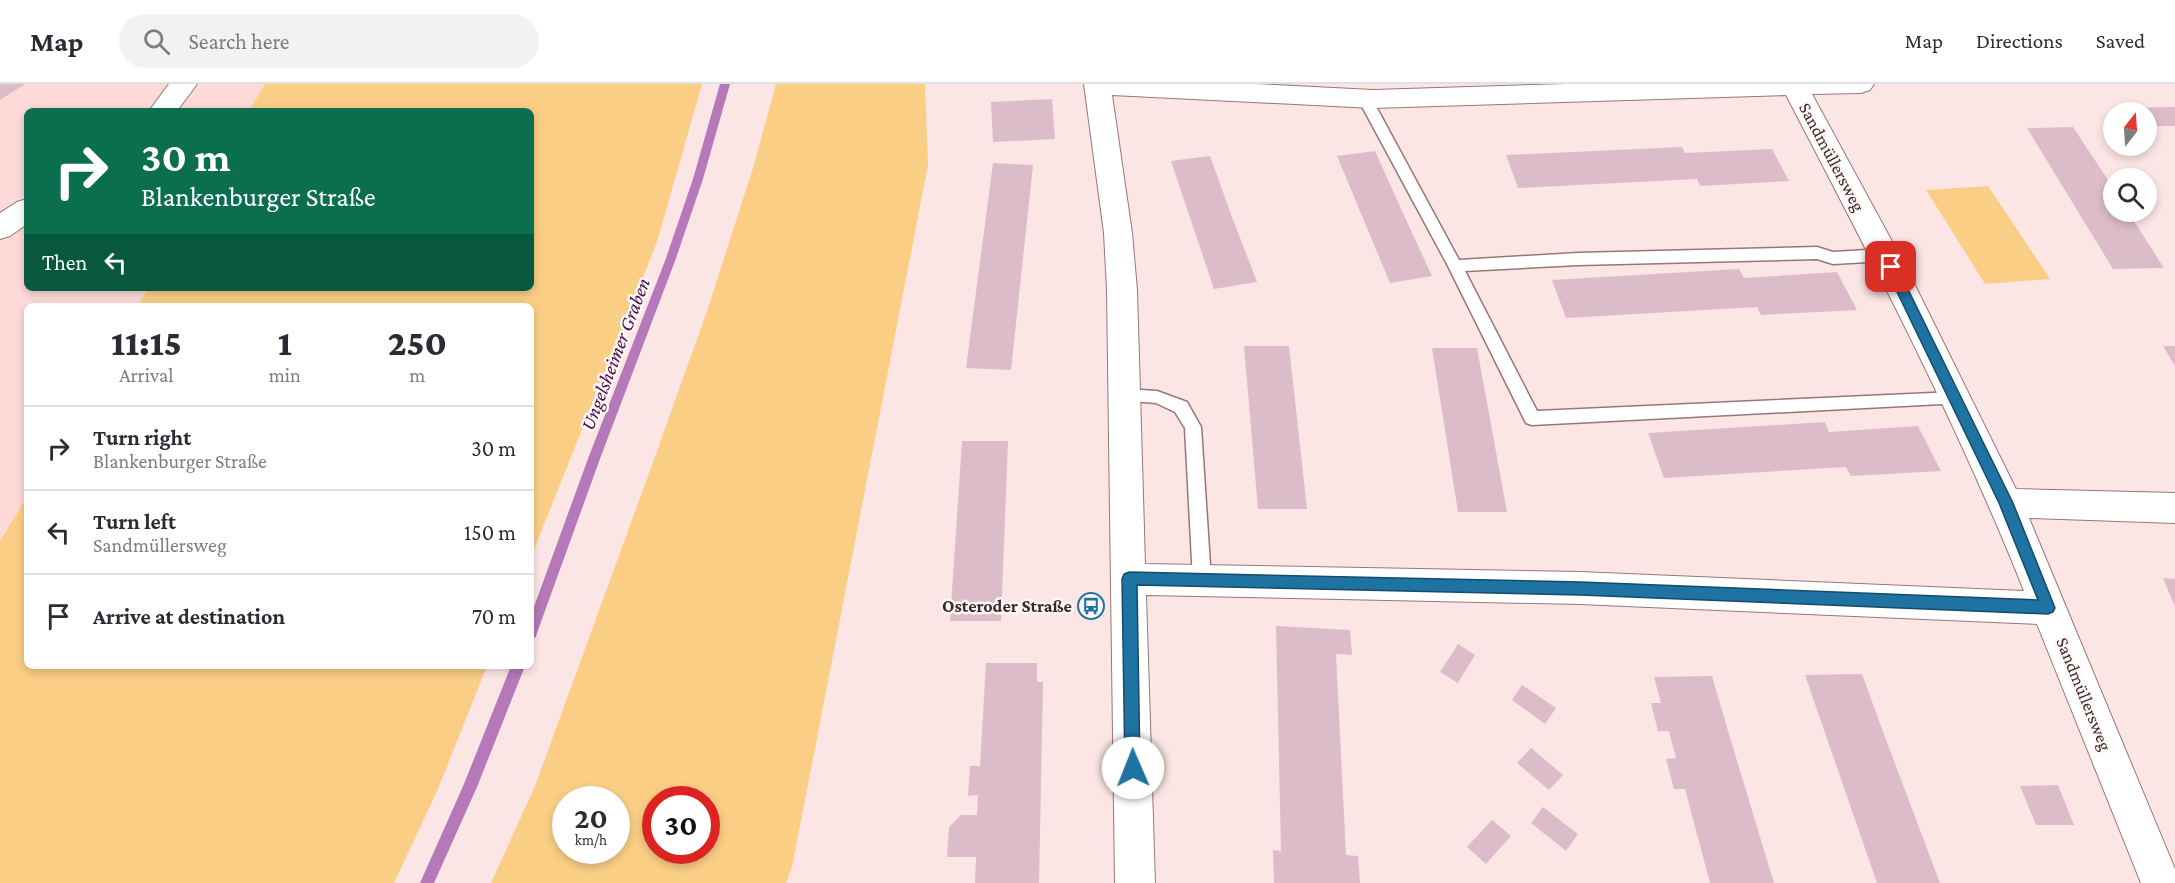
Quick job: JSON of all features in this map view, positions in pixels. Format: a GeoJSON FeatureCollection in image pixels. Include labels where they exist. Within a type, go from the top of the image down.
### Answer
{"type":"FeatureCollection","features":[{"type":"Feature","properties":{"kind":"street"},"geometry":{"type":"LineString","coordinates":[[164,108],[184,84]]}},
{"type":"Feature","properties":{"kind":"street"},"geometry":{"type":"LineString","coordinates":[[1135,883],[1125,395],[1118,233],[1097,85],[1365,99],[1796,88],[1861,84]]}},
{"type":"Feature","properties":{"kind":"street","name":"Sandmüllersweg"},"geometry":{"type":"LineString","coordinates":[[1796,88],[1885,255],[2006,503],[2161,883]]}},
{"type":"Feature","properties":{"kind":"street"},"geometry":{"type":"LineString","coordinates":[[0,228],[24,211]]}},
{"type":"Feature","properties":{"kind":"street"},"geometry":{"type":"LineString","coordinates":[[2006,503],[2175,508]]}},
{"type":"Feature","properties":{"kind":"street"},"geometry":{"type":"LineString","coordinates":[[1129,579],[1580,588],[2048,608]]}},
{"type":"Feature","properties":{"kind":"lane"},"geometry":{"type":"LineString","coordinates":[[1365,99],[1455,266],[1532,418],[1954,398]]}},
{"type":"Feature","properties":{"kind":"lane"},"geometry":{"type":"LineString","coordinates":[[1455,266],[1578,259],[1817,253],[1833,258],[1885,255]]}},
{"type":"Feature","properties":{"kind":"lane"},"geometry":{"type":"LineString","coordinates":[[1125,395],[1157,397],[1180,407],[1193,427],[1202,580]]}},
{"type":"Feature","properties":{"kind":"shaded area"},"geometry":{"type":"Polygon","coordinates":[[[0,84],[265,84],[251,108],[24,108],[24,291],[146,291],[140,303],[24,303],[24,502],[0,541],[0,84]]]}},
{"type":"Feature","properties":{"kind":"shaded area"},"geometry":{"type":"Polygon","coordinates":[[[265,84],[702,84],[657,242],[534,550],[534,303],[140,303],[146,291],[534,291],[534,108],[251,108],[265,84]]]}},
{"type":"Feature","properties":{"kind":"shaded area"},"geometry":{"type":"Polygon","coordinates":[[[776,84],[925,84],[928,165],[792,867],[786,883],[491,883],[535,786],[707,311],[753,168],[776,84]]]}},
{"type":"Feature","properties":{"kind":"shaded area"},"geometry":{"type":"Polygon","coordinates":[[[1988,186],[2050,279],[1985,284],[1926,190],[1988,186]]]}},
{"type":"Feature","properties":{"kind":"shaded area"},"geometry":{"type":"Polygon","coordinates":[[[24,502],[24,669],[486,669],[438,789],[394,883],[0,883],[0,541],[24,502]]]}},
{"type":"Feature","properties":{"kind":"building"},"geometry":{"type":"Polygon","coordinates":[[[0,84],[25,84],[0,100],[0,84]]]}},
{"type":"Feature","properties":{"kind":"building"},"geometry":{"type":"Polygon","coordinates":[[[1052,99],[1055,139],[993,142],[991,102],[1052,99]]]}},
{"type":"Feature","properties":{"kind":"building"},"geometry":{"type":"Polygon","coordinates":[[[2157,107],[2175,107],[2175,126],[2157,126],[2157,107]]]}},
{"type":"Feature","properties":{"kind":"building"},"geometry":{"type":"Polygon","coordinates":[[[2073,127],[2103,172],[2103,222],[2134,222],[2164,268],[2113,269],[2027,128],[2073,127]]]}},
{"type":"Feature","properties":{"kind":"building"},"geometry":{"type":"Polygon","coordinates":[[[1682,147],[1685,153],[1772,149],[1789,181],[1700,186],[1697,179],[1518,188],[1506,155],[1682,147]]]}},
{"type":"Feature","properties":{"kind":"building"},"geometry":{"type":"Polygon","coordinates":[[[1375,151],[1432,276],[1390,283],[1337,156],[1375,151]]]}},
{"type":"Feature","properties":{"kind":"building"},"geometry":{"type":"Polygon","coordinates":[[[1210,156],[1257,282],[1214,289],[1171,161],[1210,156]]]}},
{"type":"Feature","properties":{"kind":"building"},"geometry":{"type":"Polygon","coordinates":[[[993,163],[1033,165],[1011,370],[966,368],[993,163]]]}},
{"type":"Feature","properties":{"kind":"building"},"geometry":{"type":"Polygon","coordinates":[[[1739,269],[1744,278],[1837,272],[1857,310],[1761,315],[1757,307],[1566,318],[1552,280],[1739,269]]]}},
{"type":"Feature","properties":{"kind":"building"},"geometry":{"type":"Polygon","coordinates":[[[1244,346],[1289,346],[1307,509],[1258,509],[1244,346]]]}},
{"type":"Feature","properties":{"kind":"building"},"geometry":{"type":"Polygon","coordinates":[[[2163,346],[2175,346],[2175,366],[2163,346]]]}},
{"type":"Feature","properties":{"kind":"building"},"geometry":{"type":"Polygon","coordinates":[[[1432,348],[1477,348],[1507,512],[1458,512],[1432,348]]]}},
{"type":"Feature","properties":{"kind":"building"},"geometry":{"type":"Polygon","coordinates":[[[1825,422],[1829,432],[1918,426],[1941,471],[1851,476],[1846,467],[1664,478],[1648,433],[1825,422]]]}},
{"type":"Feature","properties":{"kind":"building"},"geometry":{"type":"Polygon","coordinates":[[[962,441],[1008,441],[1001,621],[950,621],[962,441]]]}},
{"type":"Feature","properties":{"kind":"building"},"geometry":{"type":"Polygon","coordinates":[[[2163,578],[2175,579],[2175,607],[2163,578]]]}},
{"type":"Feature","properties":{"kind":"building"},"geometry":{"type":"Polygon","coordinates":[[[1276,626],[1350,630],[1352,655],[1336,654],[1346,855],[1358,856],[1360,883],[1274,883],[1273,850],[1281,851],[1276,626]]]}},
{"type":"Feature","properties":{"kind":"building"},"geometry":{"type":"Polygon","coordinates":[[[1458,644],[1475,655],[1458,683],[1440,672],[1458,644]]]}},
{"type":"Feature","properties":{"kind":"building"},"geometry":{"type":"Polygon","coordinates":[[[986,663],[1037,663],[1037,682],[1043,682],[1039,883],[975,883],[976,857],[947,857],[949,827],[961,815],[977,815],[978,795],[968,796],[970,766],[980,766],[986,663]]]}},
{"type":"Feature","properties":{"kind":"building"},"geometry":{"type":"Polygon","coordinates":[[[1862,674],[1940,883],[1877,883],[1805,675],[1862,674]]]}},
{"type":"Feature","properties":{"kind":"building"},"geometry":{"type":"Polygon","coordinates":[[[1712,676],[1774,883],[1710,883],[1685,789],[1674,789],[1666,759],[1676,758],[1669,731],[1658,731],[1651,703],[1661,703],[1654,677],[1712,676]]]}},
{"type":"Feature","properties":{"kind":"building"},"geometry":{"type":"Polygon","coordinates":[[[1522,685],[1556,708],[1545,724],[1512,700],[1522,685]]]}},
{"type":"Feature","properties":{"kind":"building"},"geometry":{"type":"Polygon","coordinates":[[[1531,748],[1563,775],[1549,790],[1517,763],[1531,748]]]}},
{"type":"Feature","properties":{"kind":"building"},"geometry":{"type":"Polygon","coordinates":[[[2058,785],[2074,825],[2036,825],[2020,786],[2058,785]]]}},
{"type":"Feature","properties":{"kind":"building"},"geometry":{"type":"Polygon","coordinates":[[[1543,807],[1578,834],[1566,851],[1531,823],[1543,807]]]}},
{"type":"Feature","properties":{"kind":"building"},"geometry":{"type":"Polygon","coordinates":[[[1492,820],[1511,836],[1486,864],[1467,847],[1492,820]]]}},
{"type":"Feature","properties":{"kind":"waterway","name":"Ungelsheimer Graben"},"geometry":{"type":"LineString","coordinates":[[534,625],[595,456],[670,261],[698,179],[725,84]]}},
{"type":"Feature","properties":{"kind":"waterway","name":"Ungelsheimer Graben"},"geometry":{"type":"LineString","coordinates":[[427,883],[470,787],[517,669]]}},
{"type":"Feature","properties":{"kind":"place","name":"Osteroder Straße"},"geometry":{"type":"Point","coordinates":[1091,606]}},
{"type":"Feature","properties":{"kind":"route"},"geometry":{"type":"LineString","coordinates":[[1133,768],[1129,579],[1580,588],[2048,608],[2006,503],[1891,267]]}}]}
